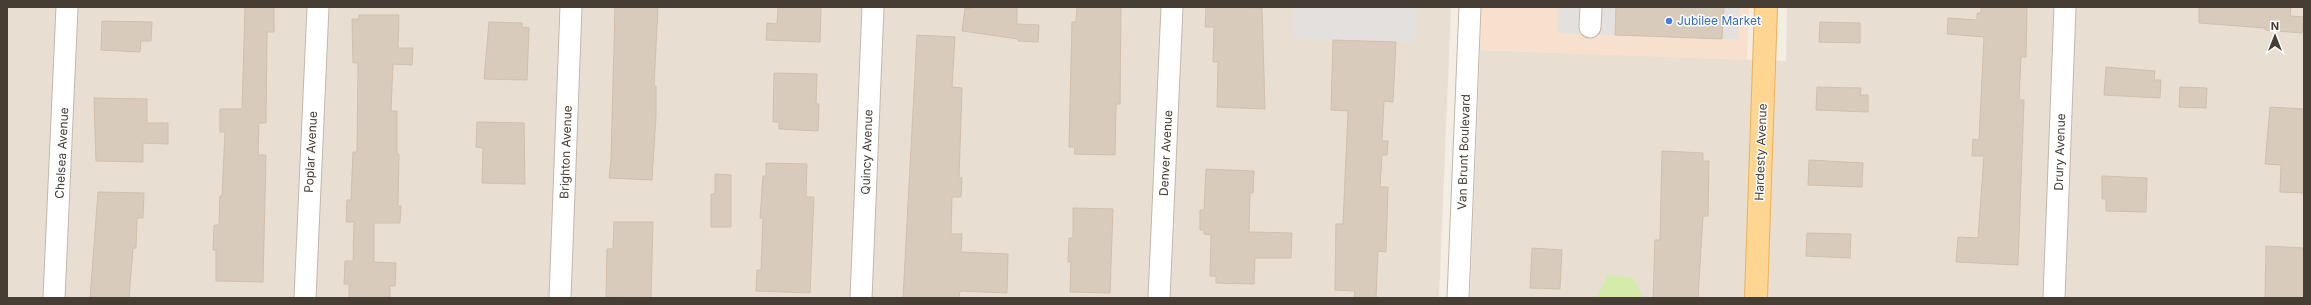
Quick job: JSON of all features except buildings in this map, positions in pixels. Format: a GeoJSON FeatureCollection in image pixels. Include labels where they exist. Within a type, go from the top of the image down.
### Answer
{"type":"FeatureCollection","features":[{"type":"Feature","properties":{"kind":"main road","name":"Hardesty Avenue"},"geometry":{"type":"LineString","coordinates":[[1756,298],[1766,7]]}},
{"type":"Feature","properties":{"kind":"street","name":"Chelsea Avenue"},"geometry":{"type":"LineString","coordinates":[[54,298],[67,7]]}},
{"type":"Feature","properties":{"kind":"street","name":"Poplar Avenue"},"geometry":{"type":"LineString","coordinates":[[305,298],[318,7]]}},
{"type":"Feature","properties":{"kind":"street","name":"Brighton Avenue"},"geometry":{"type":"LineString","coordinates":[[560,298],[571,7]]}},
{"type":"Feature","properties":{"kind":"street","name":"Quincy Avenue"},"geometry":{"type":"LineString","coordinates":[[860,298],[873,7]]}},
{"type":"Feature","properties":{"kind":"street","name":"Denver Avenue"},"geometry":{"type":"LineString","coordinates":[[1159,298],[1172,7]]}},
{"type":"Feature","properties":{"kind":"street","name":"Van Brunt Boulevard"},"geometry":{"type":"LineString","coordinates":[[1458,298],[1470,7]]}},
{"type":"Feature","properties":{"kind":"street","name":"Drury Avenue"},"geometry":{"type":"LineString","coordinates":[[2054,298],[2065,7]]}},
{"type":"Feature","properties":{"kind":"shaded area"},"geometry":{"type":"Polygon","coordinates":[[[7,7],[1451,7],[1439,298],[7,298],[7,7]]]}},
{"type":"Feature","properties":{"kind":"shaded area"},"geometry":{"type":"Polygon","coordinates":[[[1294,7],[1416,7],[1415,43],[1293,38],[1294,7]]]}},
{"type":"Feature","properties":{"kind":"shaded area"},"geometry":{"type":"Polygon","coordinates":[[[1481,7],[1749,7],[1747,60],[1480,50],[1481,7]]]}},
{"type":"Feature","properties":{"kind":"shaded area"},"geometry":{"type":"Polygon","coordinates":[[[1558,7],[1616,7],[1615,35],[1557,33],[1558,7]]]}},
{"type":"Feature","properties":{"kind":"shaded area"},"geometry":{"type":"Polygon","coordinates":[[[1724,7],[1740,7],[1738,39],[1722,39],[1724,7]]]}},
{"type":"Feature","properties":{"kind":"shaded area"},"geometry":{"type":"Polygon","coordinates":[[[1787,7],[2304,7],[2304,298],[1470,298],[1480,50],[1786,61],[1787,7]]]}},
{"type":"Feature","properties":{"kind":"green space"},"geometry":{"type":"Polygon","coordinates":[[[1608,275],[1633,278],[1644,298],[1596,298],[1608,275]]]}},
{"type":"Feature","properties":{"kind":"place","name":"Jubilee Market"},"geometry":{"type":"Point","coordinates":[1669,21]}}]}
